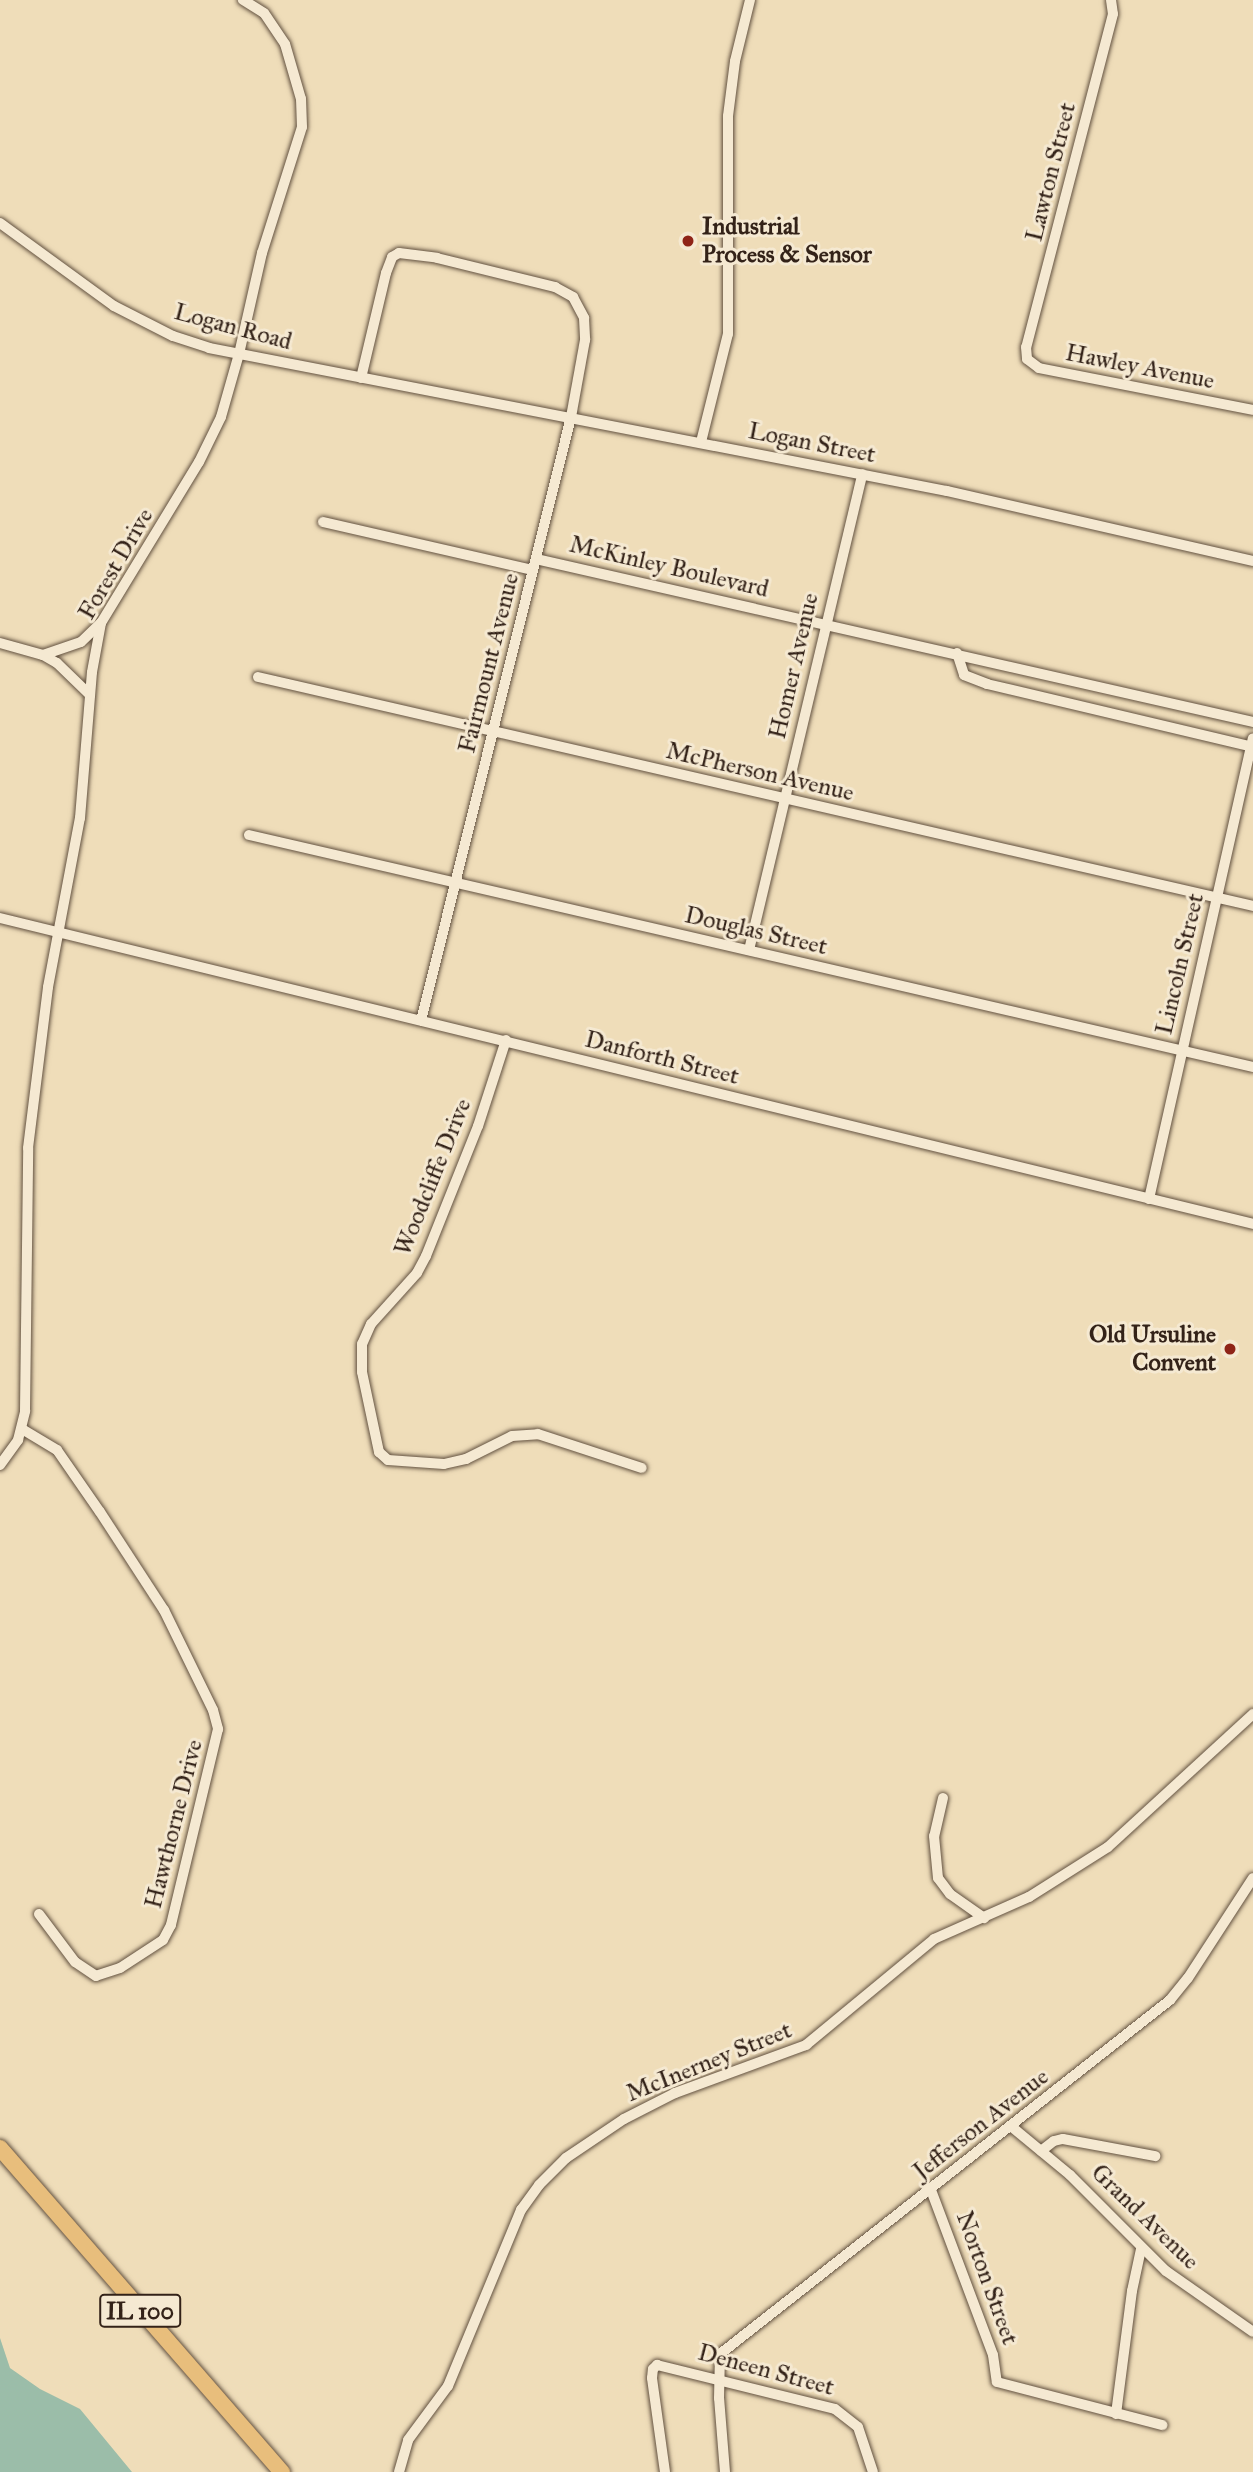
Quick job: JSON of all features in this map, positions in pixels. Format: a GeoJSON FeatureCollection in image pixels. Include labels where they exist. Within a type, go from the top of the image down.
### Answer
{"type":"FeatureCollection","features":[{"type":"Feature","properties":{"kind":"main road","name":"IL 100"},"geometry":{"type":"LineString","coordinates":[[0,2148],[282,2472]]}},
{"type":"Feature","properties":{"kind":"street","name":"Forest Drive"},"geometry":{"type":"LineString","coordinates":[[22,1429],[26,1388],[27,1147],[48,987],[60,933],[85,782],[90,695],[101,623],[135,571],[211,440],[229,394],[261,253],[300,139],[303,114],[294,71],[281,36],[264,13],[243,0]]}},
{"type":"Feature","properties":{"kind":"street"},"geometry":{"type":"LineString","coordinates":[[701,442],[728,334],[729,116],[735,61],[750,0]]}},
{"type":"Feature","properties":{"kind":"street","name":"Lawton Street"},"geometry":{"type":"LineString","coordinates":[[1025,354],[1112,14],[1111,0]]}},
{"type":"Feature","properties":{"kind":"street","name":"Logan Road"},"geometry":{"type":"LineString","coordinates":[[0,223],[79,284],[145,324],[185,341],[361,378]]}},
{"type":"Feature","properties":{"kind":"street","name":"Fairmount Avenue"},"geometry":{"type":"LineString","coordinates":[[361,378],[386,273],[392,257],[399,253],[437,258],[555,287],[573,297],[582,313],[585,340],[571,417],[421,1021]]}},
{"type":"Feature","properties":{"kind":"street","name":"Hawley Avenue"},"geometry":{"type":"LineString","coordinates":[[1025,354],[1030,363],[1039,368],[1253,410]]}},
{"type":"Feature","properties":{"kind":"street","name":"Logan Street"},"geometry":{"type":"LineString","coordinates":[[361,378],[862,474],[1253,561]]}},
{"type":"Feature","properties":{"kind":"street","name":"Homer Avenue"},"geometry":{"type":"LineString","coordinates":[[749,950],[862,474]]}},
{"type":"Feature","properties":{"kind":"street","name":"McKinley Boulevard"},"geometry":{"type":"LineString","coordinates":[[323,522],[825,624],[1253,722]]}},
{"type":"Feature","properties":{"kind":"street"},"geometry":{"type":"LineString","coordinates":[[43,654],[81,642],[101,623]]}},
{"type":"Feature","properties":{"kind":"street"},"geometry":{"type":"LineString","coordinates":[[0,643],[43,654],[57,663],[90,695]]}},
{"type":"Feature","properties":{"kind":"street"},"geometry":{"type":"LineString","coordinates":[[957,653],[964,675],[987,684],[1252,744]]}},
{"type":"Feature","properties":{"kind":"street","name":"McPherson Avenue"},"geometry":{"type":"LineString","coordinates":[[258,677],[1253,906]]}},
{"type":"Feature","properties":{"kind":"street","name":"Lincoln Street"},"geometry":{"type":"LineString","coordinates":[[1149,1199],[1252,744]]}},
{"type":"Feature","properties":{"kind":"street","name":"Douglas Street"},"geometry":{"type":"LineString","coordinates":[[249,835],[1253,1067]]}},
{"type":"Feature","properties":{"kind":"street","name":"Danforth Street"},"geometry":{"type":"LineString","coordinates":[[0,918],[1253,1224]]}},
{"type":"Feature","properties":{"kind":"street","name":"Woodcliffe Drive"},"geometry":{"type":"LineString","coordinates":[[506,1040],[478,1126],[426,1256],[406,1286],[371,1324],[362,1344],[362,1372],[380,1452],[388,1460],[444,1464],[466,1459],[512,1436],[538,1434],[642,1468]]}},
{"type":"Feature","properties":{"kind":"street"},"geometry":{"type":"LineString","coordinates":[[0,1465],[12,1451],[22,1429]]}},
{"type":"Feature","properties":{"kind":"street","name":"Hawthorne Drive"},"geometry":{"type":"LineString","coordinates":[[22,1429],[57,1450],[116,1537],[173,1628],[213,1710],[218,1729],[171,1925],[163,1940],[120,1969],[96,1976],[75,1962],[40,1913]]}},
{"type":"Feature","properties":{"kind":"street","name":"McInerney Street"},"geometry":{"type":"LineString","coordinates":[[399,2472],[408,2440],[448,2386],[521,2210],[539,2185],[566,2158],[624,2119],[675,2093],[806,2045],[934,1939],[984,1918],[1059,1880],[1108,1847],[1253,1714]]}},
{"type":"Feature","properties":{"kind":"street"},"geometry":{"type":"LineString","coordinates":[[943,1798],[934,1836],[938,1878],[950,1894],[984,1918]]}},
{"type":"Feature","properties":{"kind":"street","name":"Jefferson Avenue"},"geometry":{"type":"LineString","coordinates":[[718,2379],[722,2352],[1012,2127],[1170,2000],[1188,1978],[1253,1878]]}},
{"type":"Feature","properties":{"kind":"street","name":"Grand Avenue"},"geometry":{"type":"LineString","coordinates":[[1012,2127],[1095,2199],[1141,2249],[1180,2283],[1253,2332]]}},
{"type":"Feature","properties":{"kind":"street"},"geometry":{"type":"LineString","coordinates":[[1041,2151],[1054,2141],[1063,2139],[1155,2155]]}},
{"type":"Feature","properties":{"kind":"street","name":"Norton Street"},"geometry":{"type":"LineString","coordinates":[[931,2190],[982,2323],[993,2355],[997,2382],[1116,2414]]}},
{"type":"Feature","properties":{"kind":"street"},"geometry":{"type":"LineString","coordinates":[[1141,2249],[1132,2291],[1116,2414],[1161,2425]]}},
{"type":"Feature","properties":{"kind":"street","name":"Deneen Street"},"geometry":{"type":"LineString","coordinates":[[666,2472],[652,2378],[657,2365],[817,2403],[846,2415],[858,2427],[873,2472]]}},
{"type":"Feature","properties":{"kind":"street"},"geometry":{"type":"LineString","coordinates":[[718,2379],[725,2472]]}},
{"type":"Feature","properties":{"kind":"shaded area"},"geometry":{"type":"Polygon","coordinates":[[[0,2338],[10,2368],[40,2389],[80,2409],[132,2472],[0,2472],[0,2338]]]}},
{"type":"Feature","properties":{"kind":"place","name":"Industrial Process & Sensor"},"geometry":{"type":"Point","coordinates":[688,241]}},
{"type":"Feature","properties":{"kind":"place","name":"Old Ursuline Convent"},"geometry":{"type":"Point","coordinates":[1230,1349]}}]}
